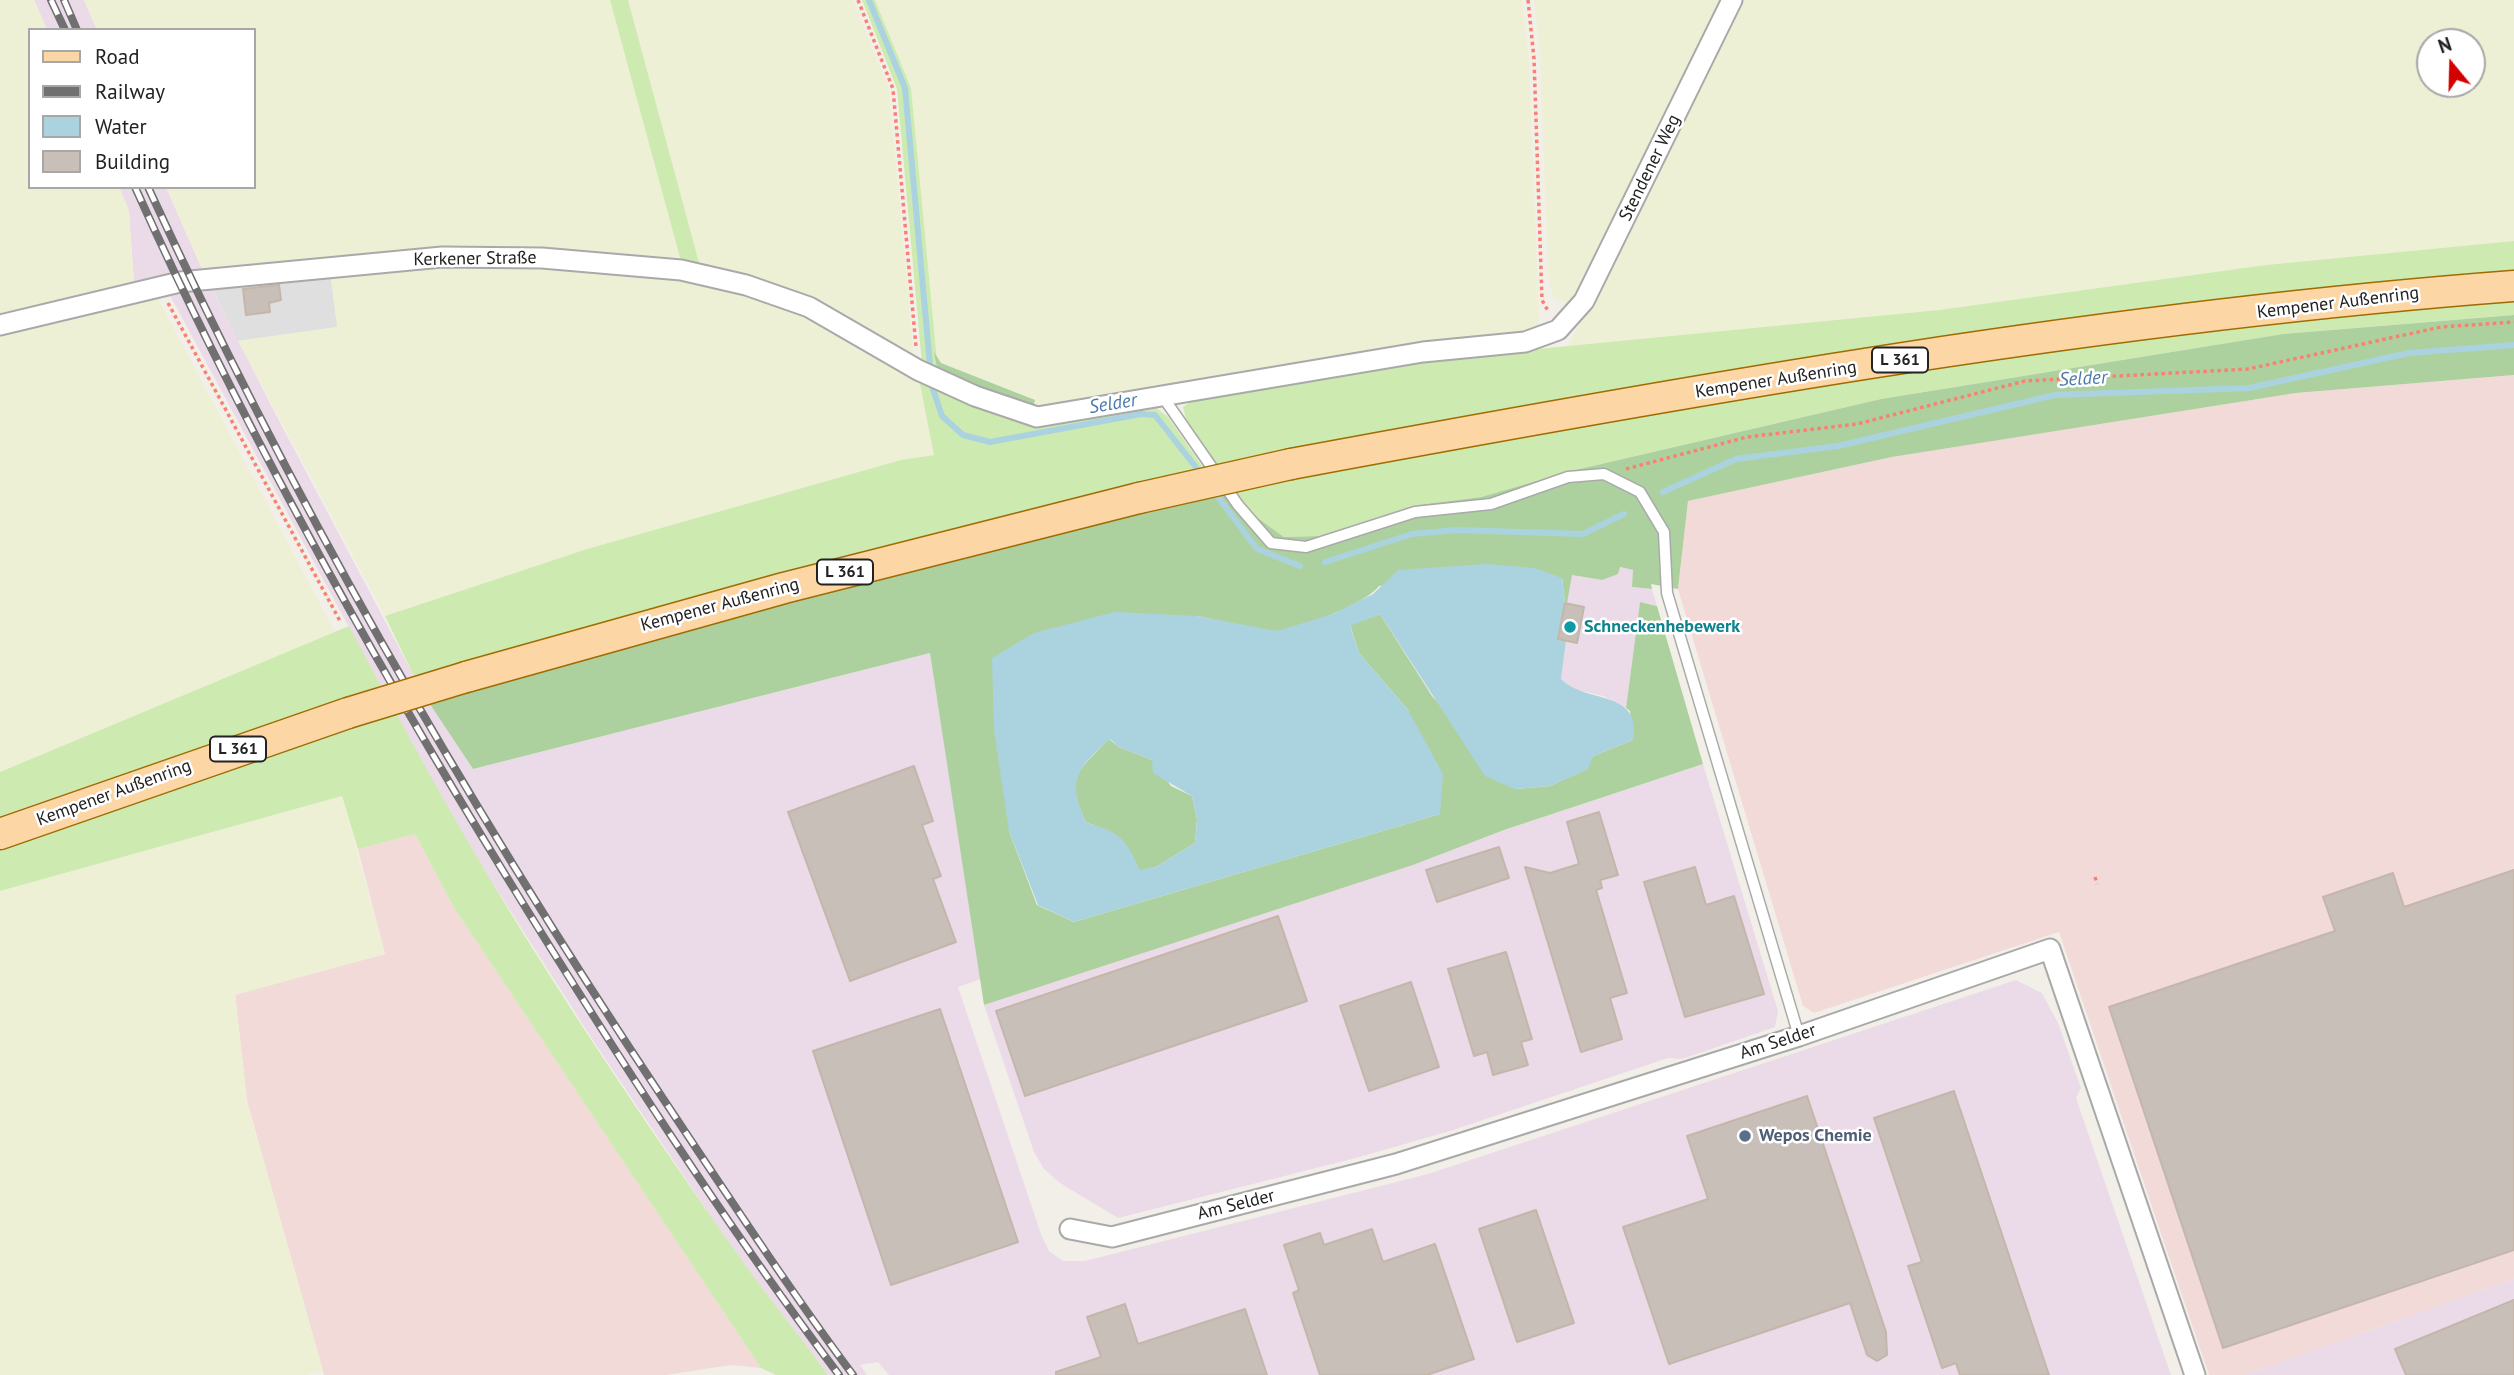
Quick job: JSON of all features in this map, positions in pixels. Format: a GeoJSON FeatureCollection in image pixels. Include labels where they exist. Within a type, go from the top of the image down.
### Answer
{"type":"FeatureCollection","features":[{"type":"Feature","properties":{"kind":"main road","name":"Kempener Außenring"},"geometry":{"type":"LineString","coordinates":[[0,834],[348,713],[466,677],[758,595],[1139,498],[1291,464],[1570,412],[1935,354],[2197,319],[2424,293],[2514,286]]}},
{"type":"Feature","properties":{"kind":"street","name":"Stendener Weg"},"geometry":{"type":"LineString","coordinates":[[1558,330],[1584,301],[1732,0]]}},
{"type":"Feature","properties":{"kind":"street","name":"Kerkener Straße"},"geometry":{"type":"LineString","coordinates":[[0,326],[159,286],[442,257],[542,258],[681,270],[746,285],[809,307],[925,373],[975,396],[1037,417],[1423,352],[1525,342],[1558,330]]}},
{"type":"Feature","properties":{"kind":"street","name":"Am Selder"},"geometry":{"type":"LineString","coordinates":[[1070,1229],[1112,1237],[1396,1164],[1799,1036],[2050,949],[2195,1375]]}},
{"type":"Feature","properties":{"kind":"lane"},"geometry":{"type":"LineString","coordinates":[[1163,397],[1238,505],[1271,543],[1306,547],[1415,513],[1491,504],[1568,477],[1604,474],[1640,492],[1664,532],[1667,593],[1799,1036]]}},
{"type":"Feature","properties":{"kind":"path"},"geometry":{"type":"LineString","coordinates":[[858,0],[893,89],[925,373]]}},
{"type":"Feature","properties":{"kind":"path"},"geometry":{"type":"LineString","coordinates":[[1528,0],[1534,59],[1542,300],[1558,330]]}},
{"type":"Feature","properties":{"kind":"path"},"geometry":{"type":"LineString","coordinates":[[159,286],[340,621]]}},
{"type":"Feature","properties":{"kind":"path"},"geometry":{"type":"LineString","coordinates":[[1604,474],[1747,437],[1857,424],[2025,381],[2248,369],[2441,327],[2514,322]]}},
{"type":"Feature","properties":{"kind":"path"},"geometry":{"type":"LineString","coordinates":[[2095,877],[2097,884]]}},
{"type":"Feature","properties":{"kind":"shaded area"},"geometry":{"type":"Polygon","coordinates":[[[34,0],[84,0],[96,28],[46,28],[34,0]]]}},
{"type":"Feature","properties":{"kind":"shaded area"},"geometry":{"type":"Polygon","coordinates":[[[120,189],[167,189],[202,269],[275,413],[414,676],[473,769],[930,653],[981,979],[958,987],[1041,1234],[1049,1251],[1063,1261],[1085,1261],[1428,1174],[2016,980],[2042,993],[2058,1023],[2081,1088],[2076,1098],[2171,1375],[889,1375],[878,1362],[860,1365],[867,1375],[828,1375],[734,1251],[594,1042],[455,824],[166,288],[134,285],[129,211],[120,189]]]}},
{"type":"Feature","properties":{"kind":"shaded area"},"geometry":{"type":"Polygon","coordinates":[[[330,272],[338,327],[238,341],[212,288],[330,272]]]}},
{"type":"Feature","properties":{"kind":"shaded area"},"geometry":{"type":"Polygon","coordinates":[[[2514,375],[2514,1279],[2245,1375],[2209,1375],[2059,932],[1814,1013],[1803,1006],[1678,589],[1688,501],[1892,457],[2296,393],[2514,375]]]}},
{"type":"Feature","properties":{"kind":"shaded area"},"geometry":{"type":"Polygon","coordinates":[[[1619,567],[1634,570],[1632,587],[1652,589],[1657,606],[1640,602],[1626,708],[1603,696],[1570,688],[1561,679],[1566,642],[1558,639],[1572,575],[1602,580],[1619,567]]]}},
{"type":"Feature","properties":{"kind":"shaded area"},"geometry":{"type":"Polygon","coordinates":[[[1703,764],[1778,1011],[1775,1027],[1682,1059],[1668,1058],[1450,1131],[1356,1158],[1118,1218],[1060,1183],[1044,1169],[1034,1152],[984,1005],[1413,865],[1504,830],[1703,764]]]}},
{"type":"Feature","properties":{"kind":"shaded area"},"geometry":{"type":"Polygon","coordinates":[[[415,834],[454,908],[761,1368],[731,1365],[666,1375],[324,1375],[247,1101],[235,994],[385,954],[358,849],[415,834]]]}},
{"type":"Feature","properties":{"kind":"shaded area"},"geometry":{"type":"Polygon","coordinates":[[[2514,1279],[2514,1375],[2245,1375],[2514,1279]]]}},
{"type":"Feature","properties":{"kind":"green space"},"geometry":{"type":"Polygon","coordinates":[[[0,0],[34,0],[46,28],[28,28],[28,189],[120,189],[129,211],[134,285],[0,320],[0,0]]]}},
{"type":"Feature","properties":{"kind":"green space"},"geometry":{"type":"Polygon","coordinates":[[[84,0],[610,0],[682,265],[202,269],[167,189],[256,189],[256,28],[96,28],[84,0]]]}},
{"type":"Feature","properties":{"kind":"green space"},"geometry":{"type":"Polygon","coordinates":[[[610,0],[628,0],[701,270],[682,265],[610,0]]]}},
{"type":"Feature","properties":{"kind":"green space"},"geometry":{"type":"Polygon","coordinates":[[[628,0],[853,0],[889,89],[914,359],[701,270],[628,0]]]}},
{"type":"Feature","properties":{"kind":"green space"},"geometry":{"type":"Polygon","coordinates":[[[862,0],[875,0],[911,88],[938,372],[922,364],[897,89],[862,0]]]}},
{"type":"Feature","properties":{"kind":"green space"},"geometry":{"type":"Polygon","coordinates":[[[875,0],[1522,0],[1529,58],[1539,319],[1536,329],[1525,335],[1052,410],[1033,405],[1035,400],[941,363],[934,352],[911,88],[875,0]]]}},
{"type":"Feature","properties":{"kind":"green space"},"geometry":{"type":"Polygon","coordinates":[[[1534,0],[1727,0],[1573,305],[1554,299],[1548,277],[1540,57],[1534,0]]]}},
{"type":"Feature","properties":{"kind":"green space"},"geometry":{"type":"Polygon","coordinates":[[[1740,0],[2514,0],[2514,241],[2266,265],[1939,310],[1567,348],[1740,0]]]}},
{"type":"Feature","properties":{"kind":"green space"},"geometry":{"type":"Polygon","coordinates":[[[2514,241],[2514,275],[1218,467],[1188,428],[1183,407],[1202,395],[1424,360],[1939,310],[2266,265],[2514,241]]]}},
{"type":"Feature","properties":{"kind":"green space"},"geometry":{"type":"Polygon","coordinates":[[[452,263],[584,267],[680,276],[745,291],[806,313],[918,374],[935,455],[901,460],[587,549],[385,616],[238,341],[337,327],[330,272],[452,263]]]}},
{"type":"Feature","properties":{"kind":"green space"},"geometry":{"type":"Polygon","coordinates":[[[156,295],[335,632],[0,772],[0,332],[156,295]]]}},
{"type":"Feature","properties":{"kind":"green space"},"geometry":{"type":"Polygon","coordinates":[[[2514,298],[2514,315],[2283,334],[1881,399],[1571,471],[1481,497],[1417,505],[1320,536],[1284,537],[1255,516],[1235,491],[1649,412],[2024,353],[2514,298]]]}},
{"type":"Feature","properties":{"kind":"green space"},"geometry":{"type":"Polygon","coordinates":[[[2514,315],[2514,375],[2296,393],[1892,457],[1688,501],[1678,589],[1651,584],[1652,589],[1632,587],[1633,570],[1620,567],[1618,574],[1602,580],[1572,575],[1567,603],[1562,578],[1379,586],[1361,600],[1331,614],[1300,626],[1277,631],[1248,628],[1197,616],[1009,831],[1037,905],[1074,922],[1440,814],[1408,710],[1359,653],[1350,625],[1380,614],[1432,696],[1516,789],[1550,786],[1587,769],[1593,756],[1633,740],[1630,711],[1626,708],[1640,602],[1657,606],[1703,764],[1504,830],[1413,865],[984,1005],[930,653],[473,769],[428,701],[860,581],[1235,491],[1255,516],[1284,537],[1320,536],[1417,505],[1481,497],[1571,471],[1881,399],[2283,334],[2514,315]]]}},
{"type":"Feature","properties":{"kind":"green space"},"geometry":{"type":"Polygon","coordinates":[[[934,352],[941,363],[1035,400],[1032,410],[938,373],[934,352]]]}},
{"type":"Feature","properties":{"kind":"green space"},"geometry":{"type":"Polygon","coordinates":[[[918,374],[1014,416],[1155,407],[1168,417],[1205,470],[1148,481],[414,676],[385,616],[587,549],[901,460],[934,455],[918,374]]]}},
{"type":"Feature","properties":{"kind":"green space"},"geometry":{"type":"Polygon","coordinates":[[[349,626],[381,686],[0,816],[0,772],[349,626]]]}},
{"type":"Feature","properties":{"kind":"green space"},"geometry":{"type":"Polygon","coordinates":[[[393,707],[471,846],[554,983],[733,1248],[828,1375],[776,1375],[761,1368],[454,908],[415,834],[358,849],[342,796],[0,891],[0,849],[228,764],[393,707]]]}},
{"type":"Feature","properties":{"kind":"green space"},"geometry":{"type":"Polygon","coordinates":[[[1109,739],[1119,747],[1152,760],[1171,786],[1192,796],[1197,819],[1195,843],[1156,867],[1139,871],[1131,854],[1119,840],[1087,823],[1080,808],[1076,796],[1077,776],[1109,739]]]}},
{"type":"Feature","properties":{"kind":"green space"},"geometry":{"type":"Polygon","coordinates":[[[342,796],[385,954],[235,995],[247,1101],[323,1371],[306,1375],[0,1375],[0,891],[342,796]]]}},
{"type":"Feature","properties":{"kind":"water"},"geometry":{"type":"Polygon","coordinates":[[[1486,564],[1535,568],[1562,578],[1565,602],[1558,639],[1566,641],[1561,679],[1571,687],[1621,705],[1629,712],[1634,724],[1633,740],[1593,756],[1588,769],[1550,786],[1515,789],[1485,776],[1380,614],[1350,626],[1359,653],[1408,710],[1443,774],[1440,814],[1074,922],[1038,905],[1009,831],[994,730],[992,658],[1034,633],[1115,612],[1197,616],[1277,631],[1333,614],[1373,594],[1398,570],[1486,564]],[[1110,739],[1082,768],[1076,786],[1081,809],[1087,823],[1114,833],[1126,844],[1139,870],[1156,867],[1195,843],[1197,819],[1192,796],[1153,773],[1152,760],[1119,747],[1110,739]]]}},
{"type":"Feature","properties":{"kind":"building"},"geometry":{"type":"Polygon","coordinates":[[[279,285],[281,300],[269,303],[270,312],[246,315],[243,289],[279,285]]]}},
{"type":"Feature","properties":{"kind":"building","name":"Schneckenhebewerk"},"geometry":{"type":"Polygon","coordinates":[[[1565,603],[1584,607],[1577,643],[1558,639],[1565,603]]]}},
{"type":"Feature","properties":{"kind":"building"},"geometry":{"type":"Polygon","coordinates":[[[914,766],[933,821],[922,825],[941,876],[933,879],[956,942],[850,981],[788,812],[914,766]]]}},
{"type":"Feature","properties":{"kind":"building"},"geometry":{"type":"Polygon","coordinates":[[[1599,812],[1618,875],[1600,880],[1602,888],[1596,890],[1627,993],[1610,998],[1622,1039],[1581,1052],[1525,867],[1550,873],[1579,864],[1567,822],[1599,812]]]}},
{"type":"Feature","properties":{"kind":"building"},"geometry":{"type":"Polygon","coordinates":[[[1499,847],[1509,878],[1437,902],[1426,870],[1499,847]]]}},
{"type":"Feature","properties":{"kind":"building"},"geometry":{"type":"Polygon","coordinates":[[[1695,867],[1706,905],[1734,896],[1764,994],[1685,1017],[1644,882],[1695,867]]]}},
{"type":"Feature","properties":{"kind":"building"},"geometry":{"type":"Polygon","coordinates":[[[2514,870],[2514,1250],[2223,1348],[2109,1007],[2335,931],[2323,897],[2393,873],[2404,907],[2514,870]]]}},
{"type":"Feature","properties":{"kind":"building"},"geometry":{"type":"Polygon","coordinates":[[[1278,916],[1307,1001],[1025,1096],[996,1011],[1278,916]]]}},
{"type":"Feature","properties":{"kind":"building"},"geometry":{"type":"Polygon","coordinates":[[[1506,952],[1532,1039],[1521,1042],[1528,1065],[1493,1075],[1487,1052],[1474,1056],[1448,969],[1506,952]]]}},
{"type":"Feature","properties":{"kind":"building"},"geometry":{"type":"Polygon","coordinates":[[[1411,982],[1439,1067],[1369,1091],[1340,1006],[1411,982]]]}},
{"type":"Feature","properties":{"kind":"building"},"geometry":{"type":"Polygon","coordinates":[[[940,1009],[1018,1242],[891,1285],[813,1051],[940,1009]]]}},
{"type":"Feature","properties":{"kind":"building"},"geometry":{"type":"Polygon","coordinates":[[[1954,1091],[2049,1375],[1960,1375],[1956,1363],[1942,1368],[1908,1266],[1922,1262],[1874,1118],[1954,1091]]]}},
{"type":"Feature","properties":{"kind":"building"},"geometry":{"type":"Polygon","coordinates":[[[1807,1096],[1886,1332],[1887,1355],[1877,1361],[1867,1355],[1850,1303],[1669,1364],[1623,1227],[1708,1199],[1687,1136],[1807,1096]]]}},
{"type":"Feature","properties":{"kind":"building"},"geometry":{"type":"Polygon","coordinates":[[[1536,1210],[1574,1323],[1517,1342],[1479,1229],[1536,1210]]]}},
{"type":"Feature","properties":{"kind":"building"},"geometry":{"type":"Polygon","coordinates":[[[1372,1229],[1383,1262],[1435,1244],[1474,1359],[1427,1375],[1320,1375],[1293,1293],[1299,1290],[1284,1245],[1320,1233],[1324,1245],[1372,1229]]]}},
{"type":"Feature","properties":{"kind":"building"},"geometry":{"type":"Polygon","coordinates":[[[2514,1300],[2514,1375],[2406,1375],[2395,1349],[2514,1300]]]}},
{"type":"Feature","properties":{"kind":"building"},"geometry":{"type":"Polygon","coordinates":[[[1125,1304],[1138,1344],[1245,1309],[1267,1375],[1056,1375],[1056,1372],[1101,1357],[1087,1317],[1125,1304]]]}},
{"type":"Feature","properties":{"kind":"waterway","name":"Selder"},"geometry":{"type":"LineString","coordinates":[[869,0],[905,88],[930,365]]}},
{"type":"Feature","properties":{"kind":"waterway","name":"Selder"},"geometry":{"type":"LineString","coordinates":[[1663,492],[1736,459],[1838,446],[2055,395],[2249,388],[2409,353],[2514,345]]}},
{"type":"Feature","properties":{"kind":"waterway","name":"Selder"},"geometry":{"type":"LineString","coordinates":[[933,389],[942,416],[963,435],[990,442],[1141,414],[1155,415],[1202,475]]}},
{"type":"Feature","properties":{"kind":"waterway","name":"Selder"},"geometry":{"type":"LineString","coordinates":[[1212,489],[1257,549],[1300,566]]}},
{"type":"Feature","properties":{"kind":"waterway","name":"Selder"},"geometry":{"type":"LineString","coordinates":[[1325,562],[1412,534],[1457,530],[1583,534],[1624,514]]}},
{"type":"Feature","properties":{"kind":"railway"},"geometry":{"type":"LineString","coordinates":[[51,0],[64,28]]}},
{"type":"Feature","properties":{"kind":"railway"},"geometry":{"type":"LineString","coordinates":[[64,0],[76,28]]}},
{"type":"Feature","properties":{"kind":"railway"},"geometry":{"type":"LineString","coordinates":[[136,189],[265,454],[409,714],[550,947],[669,1133],[752,1256],[839,1375]]}},
{"type":"Feature","properties":{"kind":"railway"},"geometry":{"type":"LineString","coordinates":[[149,189],[204,306],[324,539],[454,767],[522,879],[664,1100],[853,1375]]}},
{"type":"Feature","properties":{"kind":"place","name":"Schneckenhebewerk"},"geometry":{"type":"Point","coordinates":[1570,627]}},
{"type":"Feature","properties":{"kind":"place","name":"Wepos Chemie"},"geometry":{"type":"Point","coordinates":[1745,1136]}}]}
